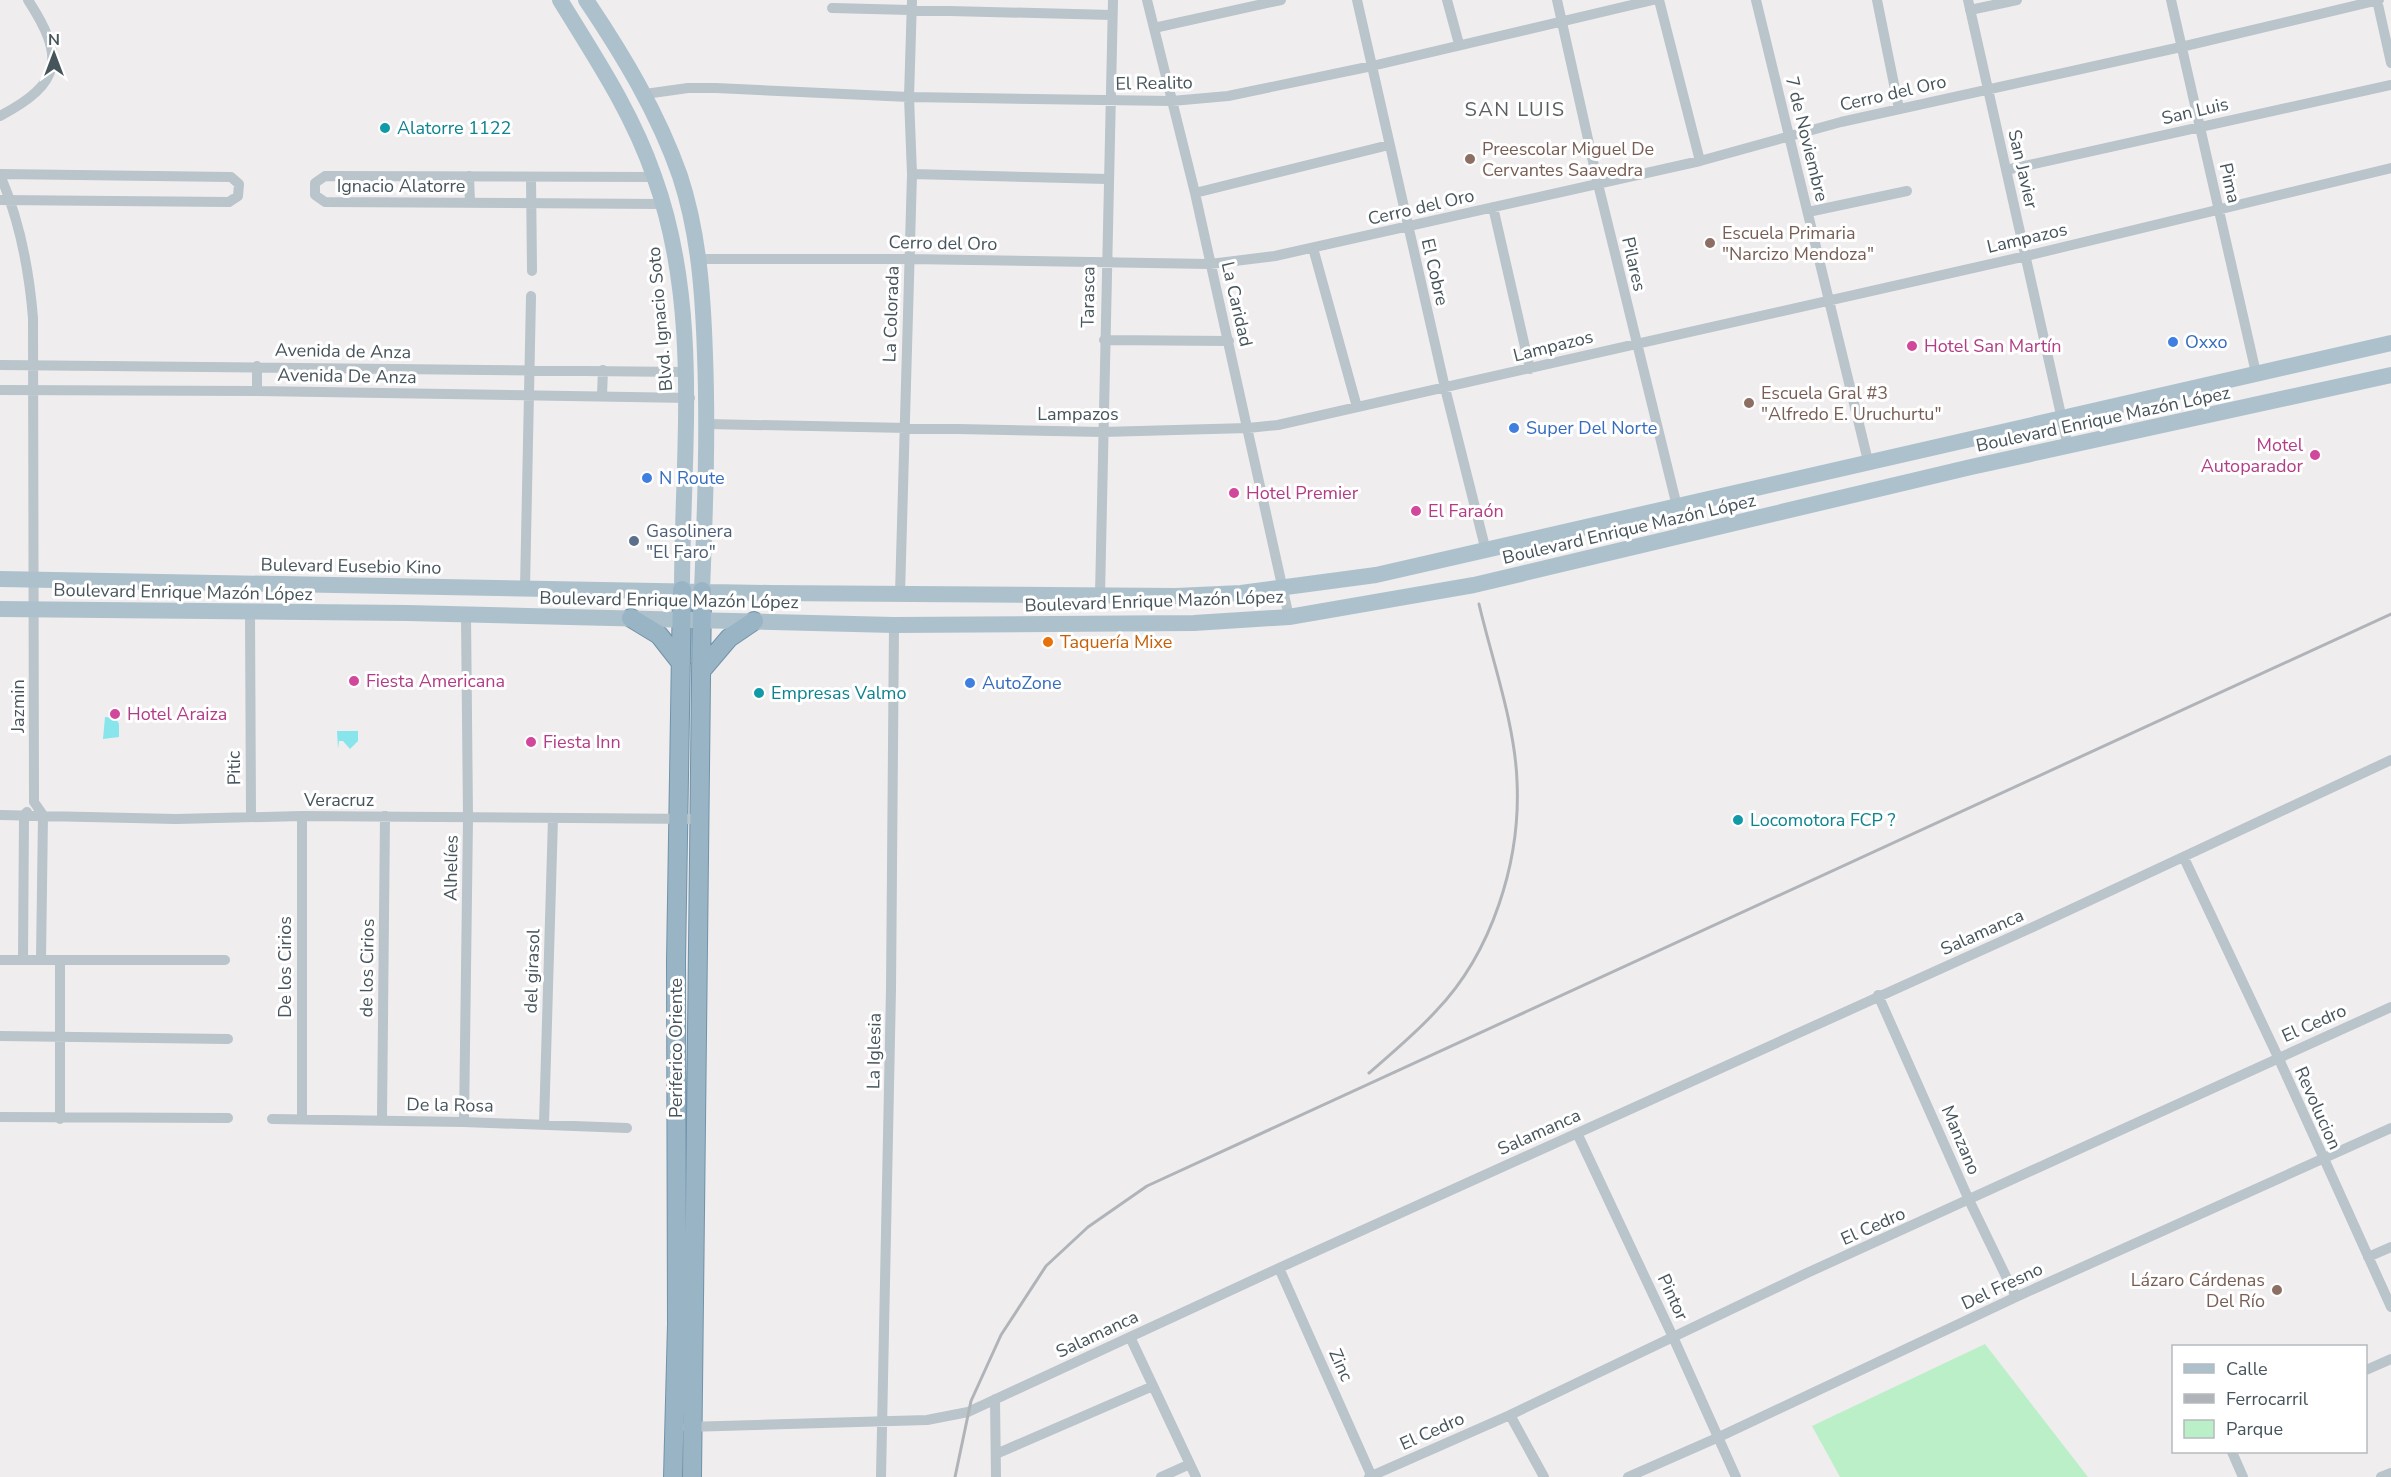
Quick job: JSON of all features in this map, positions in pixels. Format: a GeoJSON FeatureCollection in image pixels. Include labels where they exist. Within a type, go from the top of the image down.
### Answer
{"type":"FeatureCollection","features":[{"type":"Feature","properties":{"kind":"highway","name":"Periferico Oriente"},"geometry":{"type":"LineString","coordinates":[[673,1477],[682,590]]}},
{"type":"Feature","properties":{"kind":"highway","name":"Periferico Oriente"},"geometry":{"type":"LineString","coordinates":[[692,1477],[702,591]]}},
{"type":"Feature","properties":{"kind":"highway"},"geometry":{"type":"LineString","coordinates":[[632,618],[667,642],[681,663]]}},
{"type":"Feature","properties":{"kind":"highway"},"geometry":{"type":"LineString","coordinates":[[701,671],[729,638],[754,621]]}},
{"type":"Feature","properties":{"kind":"main road","name":"Blvd. Ignacio Soto"},"geometry":{"type":"LineString","coordinates":[[560,0],[633,123],[655,177],[676,255],[685,372],[690,398],[682,590]]}},
{"type":"Feature","properties":{"kind":"main road"},"geometry":{"type":"LineString","coordinates":[[586,0],[645,94],[680,176],[700,260],[707,424],[702,591]]}},
{"type":"Feature","properties":{"kind":"main road"},"geometry":{"type":"LineString","coordinates":[[655,177],[661,179],[673,193],[688,249],[700,260]]}},
{"type":"Feature","properties":{"kind":"main road","name":"Boulevard Enrique Mazón López"},"geometry":{"type":"LineString","coordinates":[[702,591],[1187,595],[1282,588],[1376,575],[2391,343]]}},
{"type":"Feature","properties":{"kind":"main road","name":"Boulevard Enrique Mazón López"},"geometry":{"type":"LineString","coordinates":[[0,609],[702,619],[894,625],[1194,623],[1289,617],[1462,588],[2068,446],[2391,375]]}},
{"type":"Feature","properties":{"kind":"main road"},"geometry":{"type":"LineString","coordinates":[[690,398],[695,422],[707,424]]}},
{"type":"Feature","properties":{"kind":"main road","name":"Bulevard Eusebio Kino"},"geometry":{"type":"LineString","coordinates":[[0,579],[702,591]]}},
{"type":"Feature","properties":{"kind":"street"},"geometry":{"type":"LineString","coordinates":[[0,116],[32,97],[42,87],[51,68],[51,41],[28,0]]}},
{"type":"Feature","properties":{"kind":"street","name":"Tarasca"},"geometry":{"type":"LineString","coordinates":[[1100,596],[1105,264],[1113,0]]}},
{"type":"Feature","properties":{"kind":"street","name":"La Caridad"},"geometry":{"type":"LineString","coordinates":[[1147,0],[1195,192],[1289,617]]}},
{"type":"Feature","properties":{"kind":"street"},"geometry":{"type":"LineString","coordinates":[[1154,28],[1281,0]]}},
{"type":"Feature","properties":{"kind":"street","name":"El Cobre"},"geometry":{"type":"LineString","coordinates":[[1357,0],[1445,388],[1486,551]]}},
{"type":"Feature","properties":{"kind":"street"},"geometry":{"type":"LineString","coordinates":[[1447,0],[1459,44]]}},
{"type":"Feature","properties":{"kind":"street","name":"Pilares"},"geometry":{"type":"LineString","coordinates":[[1557,0],[1598,184],[1684,535]]}},
{"type":"Feature","properties":{"kind":"street","name":"El Realito"},"geometry":{"type":"LineString","coordinates":[[645,94],[688,88],[716,88],[909,97],[1172,101],[1228,96],[1372,66],[1653,0]]}},
{"type":"Feature","properties":{"kind":"street"},"geometry":{"type":"LineString","coordinates":[[1659,0],[1700,160]]}},
{"type":"Feature","properties":{"kind":"street","name":"7 de Noviembre"},"geometry":{"type":"LineString","coordinates":[[1756,0],[1868,461]]}},
{"type":"Feature","properties":{"kind":"street"},"geometry":{"type":"LineString","coordinates":[[1877,0],[1899,109]]}},
{"type":"Feature","properties":{"kind":"street"},"geometry":{"type":"LineString","coordinates":[[1969,5],[2017,0]]}},
{"type":"Feature","properties":{"kind":"street","name":"Pima"},"geometry":{"type":"LineString","coordinates":[[2171,0],[2256,373]]}},
{"type":"Feature","properties":{"kind":"street"},"geometry":{"type":"LineString","coordinates":[[2378,0],[2391,63]]}},
{"type":"Feature","properties":{"kind":"street","name":"Cerro del Oro"},"geometry":{"type":"LineString","coordinates":[[700,260],[910,259],[1210,264],[1275,256],[1598,184],[1988,88],[2181,47],[2378,0]]}},
{"type":"Feature","properties":{"kind":"street"},"geometry":{"type":"LineString","coordinates":[[832,8],[912,5],[1112,15]]}},
{"type":"Feature","properties":{"kind":"street","name":"La Colorada"},"geometry":{"type":"LineString","coordinates":[[900,594],[912,174],[909,97],[912,5]]}},
{"type":"Feature","properties":{"kind":"street","name":"San Javier"},"geometry":{"type":"LineString","coordinates":[[1969,5],[2068,446]]}},
{"type":"Feature","properties":{"kind":"street","name":"San Luis"},"geometry":{"type":"LineString","coordinates":[[2006,170],[2391,85]]}},
{"type":"Feature","properties":{"kind":"street"},"geometry":{"type":"LineString","coordinates":[[1195,192],[1389,145]]}},
{"type":"Feature","properties":{"kind":"street","name":"Lampazos"},"geometry":{"type":"LineString","coordinates":[[707,424],[1104,432],[1248,428],[1530,369],[1636,342],[2026,256],[2391,168]]}},
{"type":"Feature","properties":{"kind":"street"},"geometry":{"type":"LineString","coordinates":[[912,174],[1107,179]]}},
{"type":"Feature","properties":{"kind":"street"},"geometry":{"type":"LineString","coordinates":[[0,175],[231,177],[239,183],[240,189],[238,196],[229,202],[5,200]]}},
{"type":"Feature","properties":{"kind":"street","name":"Jazmin"},"geometry":{"type":"LineString","coordinates":[[0,175],[5,200],[31,287],[34,365],[34,802]]}},
{"type":"Feature","properties":{"kind":"street","name":"Ignacio Alatorre"},"geometry":{"type":"LineString","coordinates":[[655,177],[325,176],[315,183],[314,189],[315,195],[325,202],[663,204]]}},
{"type":"Feature","properties":{"kind":"street"},"geometry":{"type":"LineString","coordinates":[[469,176],[470,203]]}},
{"type":"Feature","properties":{"kind":"street"},"geometry":{"type":"LineString","coordinates":[[531,177],[532,272]]}},
{"type":"Feature","properties":{"kind":"street"},"geometry":{"type":"LineString","coordinates":[[1808,212],[1907,191]]}},
{"type":"Feature","properties":{"kind":"street"},"geometry":{"type":"LineString","coordinates":[[1493,207],[1530,369]]}},
{"type":"Feature","properties":{"kind":"street"},"geometry":{"type":"LineString","coordinates":[[1313,248],[1357,407]]}},
{"type":"Feature","properties":{"kind":"street"},"geometry":{"type":"LineString","coordinates":[[525,588],[531,296]]}},
{"type":"Feature","properties":{"kind":"street"},"geometry":{"type":"LineString","coordinates":[[1104,340],[1229,341]]}},
{"type":"Feature","properties":{"kind":"street","name":"Avenida de Anza"},"geometry":{"type":"LineString","coordinates":[[0,365],[685,372]]}},
{"type":"Feature","properties":{"kind":"street"},"geometry":{"type":"LineString","coordinates":[[257,366],[257,391]]}},
{"type":"Feature","properties":{"kind":"street"},"geometry":{"type":"LineString","coordinates":[[602,395],[603,370]]}},
{"type":"Feature","properties":{"kind":"street","name":"Avenida De Anza"},"geometry":{"type":"LineString","coordinates":[[0,390],[257,391],[690,398]]}},
{"type":"Feature","properties":{"kind":"street","name":"Pitic"},"geometry":{"type":"LineString","coordinates":[[250,611],[251,817]]}},
{"type":"Feature","properties":{"kind":"street","name":"Alhelíes"},"geometry":{"type":"LineString","coordinates":[[464,1122],[468,818],[466,615]]}},
{"type":"Feature","properties":{"kind":"street","name":"La Iglesia"},"geometry":{"type":"LineString","coordinates":[[881,1477],[891,989],[894,625]]}},
{"type":"Feature","properties":{"kind":"street","name":"Salamanca"},"geometry":{"type":"LineString","coordinates":[[675,1426],[882,1422],[943,1417],[968,1412],[1878,995],[2184,858],[2391,760]]}},
{"type":"Feature","properties":{"kind":"street"},"geometry":{"type":"LineString","coordinates":[[23,960],[24,815],[34,802],[43,815],[42,960]]}},
{"type":"Feature","properties":{"kind":"street","name":"Veracruz"},"geometry":{"type":"LineString","coordinates":[[0,815],[176,819],[385,816],[699,819]]}},
{"type":"Feature","properties":{"kind":"street","name":"De los Cirios"},"geometry":{"type":"LineString","coordinates":[[302,816],[302,1119]]}},
{"type":"Feature","properties":{"kind":"street","name":"de los Cirios"},"geometry":{"type":"LineString","coordinates":[[382,1120],[385,816]]}},
{"type":"Feature","properties":{"kind":"street","name":"del girasol"},"geometry":{"type":"LineString","coordinates":[[544,1124],[553,818]]}},
{"type":"Feature","properties":{"kind":"street","name":"Revolucion"},"geometry":{"type":"LineString","coordinates":[[2184,858],[2391,1307]]}},
{"type":"Feature","properties":{"kind":"street"},"geometry":{"type":"LineString","coordinates":[[23,914],[42,913]]}},
{"type":"Feature","properties":{"kind":"street"},"geometry":{"type":"LineString","coordinates":[[0,960],[225,960]]}},
{"type":"Feature","properties":{"kind":"street"},"geometry":{"type":"LineString","coordinates":[[60,960],[60,1119]]}},
{"type":"Feature","properties":{"kind":"street","name":"Manzano"},"geometry":{"type":"LineString","coordinates":[[1878,995],[2016,1297]]}},
{"type":"Feature","properties":{"kind":"street","name":"El Cedro"},"geometry":{"type":"LineString","coordinates":[[1371,1477],[1510,1415],[1673,1337],[2391,1007]]}},
{"type":"Feature","properties":{"kind":"street"},"geometry":{"type":"LineString","coordinates":[[0,1036],[228,1039]]}},
{"type":"Feature","properties":{"kind":"street"},"geometry":{"type":"LineString","coordinates":[[0,1117],[228,1118]]}},
{"type":"Feature","properties":{"kind":"street","name":"De la Rosa"},"geometry":{"type":"LineString","coordinates":[[272,1119],[544,1124],[627,1128]]}},
{"type":"Feature","properties":{"kind":"street","name":"Del Fresno"},"geometry":{"type":"LineString","coordinates":[[1628,1477],[1719,1437],[2016,1297],[2391,1128]]}},
{"type":"Feature","properties":{"kind":"street","name":"Pintor"},"geometry":{"type":"LineString","coordinates":[[1577,1133],[1736,1477]]}},
{"type":"Feature","properties":{"kind":"street"},"geometry":{"type":"LineString","coordinates":[[2368,1257],[2391,1247]]}},
{"type":"Feature","properties":{"kind":"street","name":"Zinc"},"geometry":{"type":"LineString","coordinates":[[1279,1268],[1371,1477]]}},
{"type":"Feature","properties":{"kind":"street"},"geometry":{"type":"LineString","coordinates":[[1130,1336],[1196,1477]]}},
{"type":"Feature","properties":{"kind":"street"},"geometry":{"type":"LineString","coordinates":[[2367,1371],[2391,1359]]}},
{"type":"Feature","properties":{"kind":"street"},"geometry":{"type":"LineString","coordinates":[[996,1455],[1153,1386]]}},
{"type":"Feature","properties":{"kind":"street"},"geometry":{"type":"LineString","coordinates":[[995,1399],[996,1477]]}},
{"type":"Feature","properties":{"kind":"street"},"geometry":{"type":"LineString","coordinates":[[1510,1415],[1544,1477]]}},
{"type":"Feature","properties":{"kind":"street"},"geometry":{"type":"LineString","coordinates":[[2232,1453],[2243,1477]]}},
{"type":"Feature","properties":{"kind":"street"},"geometry":{"type":"LineString","coordinates":[[1161,1477],[1190,1464]]}},
{"type":"Feature","properties":{"kind":"street"},"geometry":{"type":"LineString","coordinates":[[2381,1477],[2391,1473]]}},
{"type":"Feature","properties":{"kind":"green space"},"geometry":{"type":"Polygon","coordinates":[[[1985,1344],[2088,1477],[1840,1477],[1812,1426],[1985,1344]]]}},
{"type":"Feature","properties":{"kind":"water"},"geometry":{"type":"Polygon","coordinates":[[[105,717],[116,718],[119,724],[119,737],[103,739],[105,717]]]}},
{"type":"Feature","properties":{"kind":"water"},"geometry":{"type":"Polygon","coordinates":[[[337,731],[358,731],[358,741],[350,749],[343,741],[339,741],[338,749],[337,731]]]}},
{"type":"Feature","properties":{"kind":"railway"},"geometry":{"type":"LineString","coordinates":[[1369,1073],[1404,1043],[1456,988],[1487,934],[1508,874],[1517,811],[1515,759],[1508,715],[1479,604]]}},
{"type":"Feature","properties":{"kind":"railway"},"geometry":{"type":"LineString","coordinates":[[955,1477],[971,1401],[1001,1335],[1046,1266],[1088,1227],[1147,1186],[2391,614]]}},
{"type":"Feature","properties":{"kind":"place","name":"Alatorre 1122"},"geometry":{"type":"Point","coordinates":[385,128]}},
{"type":"Feature","properties":{"kind":"place","name":"Preescolar Miguel De Cervantes Saavedra"},"geometry":{"type":"Point","coordinates":[1470,159]}},
{"type":"Feature","properties":{"kind":"place","name":"Escuela Primaria \"Narcizo Mendoza\""},"geometry":{"type":"Point","coordinates":[1710,243]}},
{"type":"Feature","properties":{"kind":"place","name":"Oxxo"},"geometry":{"type":"Point","coordinates":[2173,342]}},
{"type":"Feature","properties":{"kind":"place","name":"Hotel San Martín"},"geometry":{"type":"Point","coordinates":[1912,346]}},
{"type":"Feature","properties":{"kind":"place","name":"Escuela Gral #3 \"Alfredo E. Uruchurtu\""},"geometry":{"type":"Point","coordinates":[1749,403]}},
{"type":"Feature","properties":{"kind":"place","name":"Super Del Norte"},"geometry":{"type":"Point","coordinates":[1514,428]}},
{"type":"Feature","properties":{"kind":"place","name":"Motel Autoparador"},"geometry":{"type":"Point","coordinates":[2315,455]}},
{"type":"Feature","properties":{"kind":"place","name":"N Route"},"geometry":{"type":"Point","coordinates":[647,478]}},
{"type":"Feature","properties":{"kind":"place","name":"Hotel Premier"},"geometry":{"type":"Point","coordinates":[1234,493]}},
{"type":"Feature","properties":{"kind":"place","name":"El Faraón"},"geometry":{"type":"Point","coordinates":[1416,511]}},
{"type":"Feature","properties":{"kind":"place","name":"Gasolinera \"El Faro\""},"geometry":{"type":"Point","coordinates":[634,541]}},
{"type":"Feature","properties":{"kind":"place","name":"Taquería Mixe"},"geometry":{"type":"Point","coordinates":[1048,642]}},
{"type":"Feature","properties":{"kind":"place","name":"Fiesta Americana"},"geometry":{"type":"Point","coordinates":[354,681]}},
{"type":"Feature","properties":{"kind":"place","name":"AutoZone"},"geometry":{"type":"Point","coordinates":[970,683]}},
{"type":"Feature","properties":{"kind":"place","name":"Empresas Valmo"},"geometry":{"type":"Point","coordinates":[759,693]}},
{"type":"Feature","properties":{"kind":"place","name":"Hotel Araiza"},"geometry":{"type":"Point","coordinates":[115,714]}},
{"type":"Feature","properties":{"kind":"place","name":"Fiesta Inn"},"geometry":{"type":"Point","coordinates":[531,742]}},
{"type":"Feature","properties":{"kind":"place","name":"Locomotora FCP ?"},"geometry":{"type":"Point","coordinates":[1738,820]}},
{"type":"Feature","properties":{"kind":"place","name":"Lázaro Cárdenas Del Río"},"geometry":{"type":"Point","coordinates":[2277,1290]}},
{"type":"Feature","properties":{"kind":"district","name":"SAN LUIS"},"geometry":{"type":"Point","coordinates":[1515,109]}}]}
